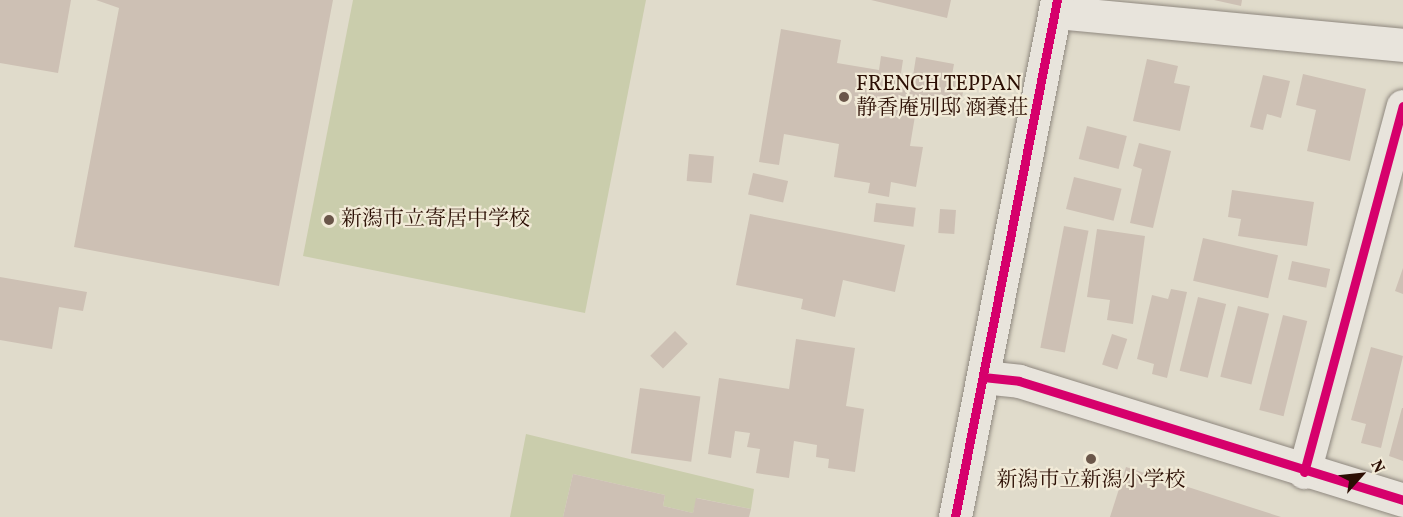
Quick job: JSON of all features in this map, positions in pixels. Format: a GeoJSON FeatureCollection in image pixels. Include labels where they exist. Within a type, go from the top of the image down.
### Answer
{"type":"FeatureCollection","features":[{"type":"Feature","properties":{"kind":"street"},"geometry":{"type":"LineString","coordinates":[[955,517],[1056,6],[1403,45]]}},
{"type":"Feature","properties":{"kind":"street"},"geometry":{"type":"LineString","coordinates":[[1304,472],[1403,106]]}},
{"type":"Feature","properties":{"kind":"street"},"geometry":{"type":"LineString","coordinates":[[982,377],[1019,381],[1304,472],[1403,500]]}},
{"type":"Feature","properties":{"kind":"green space"},"geometry":{"type":"Polygon","coordinates":[[[353,0],[646,0],[585,313],[303,256],[353,0]]]}},
{"type":"Feature","properties":{"kind":"green space"},"geometry":{"type":"Polygon","coordinates":[[[526,434],[754,489],[751,509],[697,498],[693,513],[663,506],[665,495],[573,474],[563,517],[510,517],[526,434]]]}},
{"type":"Feature","properties":{"kind":"building"},"geometry":{"type":"Polygon","coordinates":[[[0,0],[71,0],[58,73],[0,63],[0,0]]]}},
{"type":"Feature","properties":{"kind":"building"},"geometry":{"type":"Polygon","coordinates":[[[96,0],[333,0],[279,286],[74,247],[119,8],[96,0]]]}},
{"type":"Feature","properties":{"kind":"building"},"geometry":{"type":"Polygon","coordinates":[[[871,0],[951,0],[947,18],[871,0]]]}},
{"type":"Feature","properties":{"kind":"building"},"geometry":{"type":"Polygon","coordinates":[[[1214,0],[1242,0],[1241,6],[1214,0]]]}},
{"type":"Feature","properties":{"kind":"building"},"geometry":{"type":"Polygon","coordinates":[[[781,29],[841,40],[837,63],[879,70],[881,56],[903,60],[900,80],[912,82],[916,57],[954,64],[952,75],[966,78],[962,97],[948,95],[946,103],[918,98],[910,146],[923,147],[916,187],[891,182],[889,197],[868,193],[870,183],[834,177],[839,144],[784,134],[779,165],[759,162],[781,29]]]}},
{"type":"Feature","properties":{"kind":"building"},"geometry":{"type":"Polygon","coordinates":[[[1147,59],[1178,66],[1174,83],[1190,86],[1180,131],[1133,121],[1147,59]]]}},
{"type":"Feature","properties":{"kind":"building"},"geometry":{"type":"Polygon","coordinates":[[[1303,74],[1366,89],[1350,161],[1307,151],[1316,110],[1296,105],[1303,74]]]}},
{"type":"Feature","properties":{"kind":"building"},"geometry":{"type":"Polygon","coordinates":[[[1263,75],[1290,81],[1281,118],[1267,114],[1263,130],[1250,127],[1263,75]]]}},
{"type":"Feature","properties":{"kind":"building"},"geometry":{"type":"Polygon","coordinates":[[[1087,126],[1127,136],[1119,169],[1079,159],[1087,126]]]}},
{"type":"Feature","properties":{"kind":"building"},"geometry":{"type":"Polygon","coordinates":[[[1139,143],[1171,151],[1153,228],[1130,223],[1142,169],[1133,166],[1139,143]]]}},
{"type":"Feature","properties":{"kind":"building"},"geometry":{"type":"Polygon","coordinates":[[[689,154],[714,156],[712,183],[687,181],[689,154]]]}},
{"type":"Feature","properties":{"kind":"building"},"geometry":{"type":"Polygon","coordinates":[[[753,173],[788,181],[783,203],[748,194],[753,173]]]}},
{"type":"Feature","properties":{"kind":"building"},"geometry":{"type":"Polygon","coordinates":[[[1074,177],[1122,189],[1114,221],[1066,209],[1074,177]]]}},
{"type":"Feature","properties":{"kind":"building"},"geometry":{"type":"Polygon","coordinates":[[[1232,190],[1314,202],[1307,246],[1238,236],[1241,219],[1228,217],[1232,190]]]}},
{"type":"Feature","properties":{"kind":"building"},"geometry":{"type":"Polygon","coordinates":[[[876,203],[916,208],[913,227],[874,222],[876,203]]]}},
{"type":"Feature","properties":{"kind":"building"},"geometry":{"type":"Polygon","coordinates":[[[940,209],[956,210],[954,234],[938,233],[940,209]]]}},
{"type":"Feature","properties":{"kind":"building"},"geometry":{"type":"Polygon","coordinates":[[[750,214],[905,245],[895,292],[843,280],[835,317],[801,309],[803,299],[736,285],[750,214]]]}},
{"type":"Feature","properties":{"kind":"building"},"geometry":{"type":"Polygon","coordinates":[[[1064,226],[1089,231],[1065,352],[1040,348],[1064,226]]]}},
{"type":"Feature","properties":{"kind":"building"},"geometry":{"type":"Polygon","coordinates":[[[1097,229],[1145,236],[1133,324],[1107,320],[1110,300],[1087,297],[1097,229]]]}},
{"type":"Feature","properties":{"kind":"building"},"geometry":{"type":"Polygon","coordinates":[[[1203,238],[1278,255],[1268,298],[1193,281],[1203,238]]]}},
{"type":"Feature","properties":{"kind":"building"},"geometry":{"type":"Polygon","coordinates":[[[1292,261],[1330,269],[1326,288],[1288,280],[1292,261]]]}},
{"type":"Feature","properties":{"kind":"building"},"geometry":{"type":"Polygon","coordinates":[[[1403,268],[1403,294],[1395,291],[1403,268]]]}},
{"type":"Feature","properties":{"kind":"building"},"geometry":{"type":"Polygon","coordinates":[[[0,277],[87,292],[83,311],[59,307],[52,349],[0,340],[0,277]]]}},
{"type":"Feature","properties":{"kind":"building"},"geometry":{"type":"Polygon","coordinates":[[[1171,289],[1187,292],[1167,378],[1152,374],[1154,364],[1137,359],[1152,295],[1168,299],[1171,289]]]}},
{"type":"Feature","properties":{"kind":"building"},"geometry":{"type":"Polygon","coordinates":[[[1198,297],[1226,304],[1208,378],[1180,371],[1198,297]]]}},
{"type":"Feature","properties":{"kind":"building"},"geometry":{"type":"Polygon","coordinates":[[[1238,306],[1269,314],[1251,385],[1220,377],[1238,306]]]}},
{"type":"Feature","properties":{"kind":"building"},"geometry":{"type":"Polygon","coordinates":[[[1283,315],[1307,321],[1284,416],[1259,410],[1283,315]]]}},
{"type":"Feature","properties":{"kind":"building"},"geometry":{"type":"Polygon","coordinates":[[[675,331],[688,344],[663,368],[650,356],[675,331]]]}},
{"type":"Feature","properties":{"kind":"building"},"geometry":{"type":"Polygon","coordinates":[[[1112,334],[1127,339],[1117,369],[1102,364],[1112,334]]]}},
{"type":"Feature","properties":{"kind":"building"},"geometry":{"type":"Polygon","coordinates":[[[796,339],[855,348],[846,406],[864,409],[855,472],[828,468],[829,459],[816,457],[817,445],[794,441],[789,478],[756,473],[760,449],[747,447],[750,433],[735,431],[731,458],[708,454],[719,378],[789,389],[796,339]]]}},
{"type":"Feature","properties":{"kind":"building"},"geometry":{"type":"Polygon","coordinates":[[[1371,347],[1403,356],[1381,448],[1361,443],[1366,424],[1351,420],[1371,347]]]}},
{"type":"Feature","properties":{"kind":"building"},"geometry":{"type":"Polygon","coordinates":[[[640,388],[700,396],[691,462],[631,453],[640,388]]]}},
{"type":"Feature","properties":{"kind":"building"},"geometry":{"type":"Polygon","coordinates":[[[1403,408],[1403,461],[1389,456],[1403,408]]]}},
{"type":"Feature","properties":{"kind":"building"},"geometry":{"type":"Polygon","coordinates":[[[1126,467],[1281,517],[1110,517],[1126,467]]]}},
{"type":"Feature","properties":{"kind":"building"},"geometry":{"type":"Polygon","coordinates":[[[573,474],[665,495],[663,506],[693,513],[696,498],[751,509],[749,517],[563,517],[573,474]]]}},
{"type":"Feature","properties":{"kind":"cycle path"},"geometry":{"type":"LineString","coordinates":[[955,517],[1057,0]]}},
{"type":"Feature","properties":{"kind":"cycle path"},"geometry":{"type":"LineString","coordinates":[[1304,472],[1403,106]]}},
{"type":"Feature","properties":{"kind":"cycle path"},"geometry":{"type":"LineString","coordinates":[[983,377],[1019,381],[1403,500]]}},
{"type":"Feature","properties":{"kind":"place","name":"FRENCH TEPPAN 静香庵別邸 涵養荘"},"geometry":{"type":"Point","coordinates":[844,97]}},
{"type":"Feature","properties":{"kind":"place","name":"新潟市立寄居中学校"},"geometry":{"type":"Point","coordinates":[329,220]}},
{"type":"Feature","properties":{"kind":"place","name":"新潟市立新潟小学校"},"geometry":{"type":"Point","coordinates":[1091,459]}}]}
